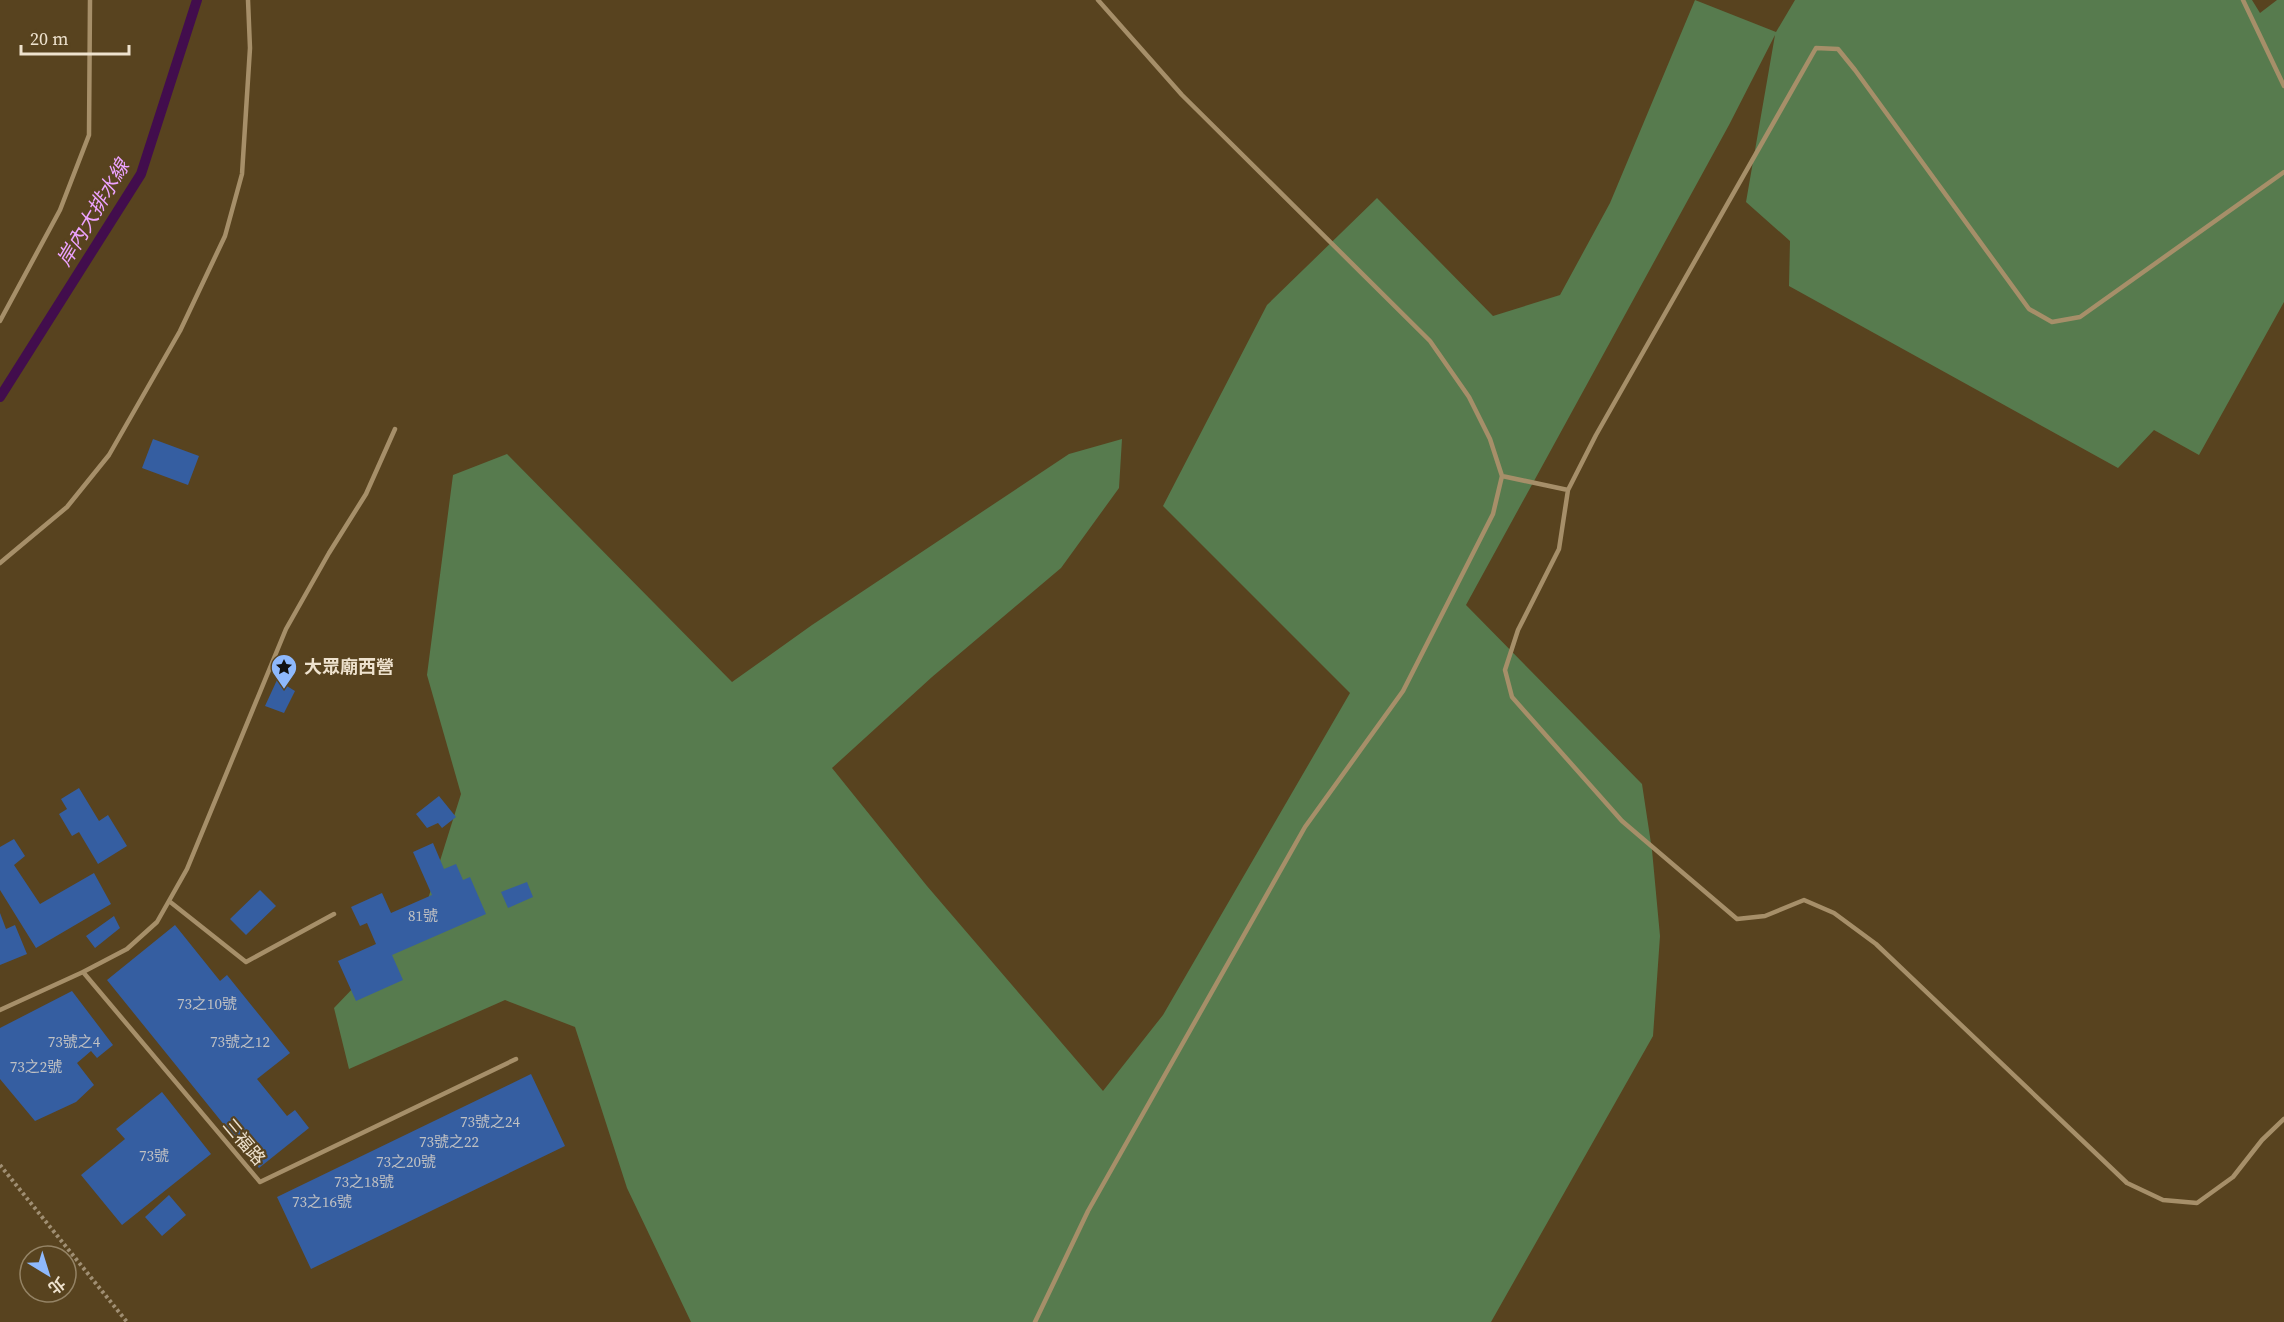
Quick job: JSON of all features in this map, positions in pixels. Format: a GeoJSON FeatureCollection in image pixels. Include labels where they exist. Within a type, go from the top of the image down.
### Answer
{"type":"FeatureCollection","features":[{"type":"Feature","properties":{"kind":"lane"},"geometry":{"type":"LineString","coordinates":[[0,321],[60,210],[89,135],[90,0]]}},
{"type":"Feature","properties":{"kind":"lane"},"geometry":{"type":"LineString","coordinates":[[0,563],[67,507],[109,455],[180,331],[225,236],[242,174],[250,48],[248,0]]}},
{"type":"Feature","properties":{"kind":"lane"},"geometry":{"type":"LineString","coordinates":[[1035,1322],[1088,1211],[1305,827],[1403,691],[1492,514],[1502,476],[1490,439],[1469,397],[1430,341],[1182,95],[1098,0]]}},
{"type":"Feature","properties":{"kind":"lane"},"geometry":{"type":"LineString","coordinates":[[2243,0],[2284,86]]}},
{"type":"Feature","properties":{"kind":"lane"},"geometry":{"type":"LineString","coordinates":[[2284,172],[2080,317],[2052,322],[2029,309],[1838,49],[1816,48],[1596,435],[1568,490],[1559,549],[1518,630],[1505,670],[1512,697],[1622,820],[1737,919],[1765,916],[1804,900],[1834,913],[1876,944],[2127,1183],[2163,1200],[2196,1203],[2233,1177],[2262,1140],[2284,1119]]}},
{"type":"Feature","properties":{"kind":"lane"},"geometry":{"type":"LineString","coordinates":[[0,1010],[84,972],[127,949],[158,922],[187,869],[286,629],[366,494],[395,429]]}},
{"type":"Feature","properties":{"kind":"lane"},"geometry":{"type":"LineString","coordinates":[[1502,476],[1568,490]]}},
{"type":"Feature","properties":{"kind":"lane"},"geometry":{"type":"LineString","coordinates":[[169,901],[246,962],[334,914]]}},
{"type":"Feature","properties":{"kind":"lane","name":"三福路"},"geometry":{"type":"LineString","coordinates":[[84,972],[260,1182],[516,1059]]}},
{"type":"Feature","properties":{"kind":"path"},"geometry":{"type":"LineString","coordinates":[[0,1165],[127,1322]]}},
{"type":"Feature","properties":{"kind":"green space"},"geometry":{"type":"Polygon","coordinates":[[[1695,0],[1776,32],[1795,0],[2252,0],[2260,13],[2277,0],[2284,0],[2284,302],[2199,455],[2154,430],[2118,468],[1789,286],[1790,241],[1746,202],[1775,35],[1729,125],[1466,605],[1642,784],[1652,850],[1660,936],[1653,1036],[1491,1322],[691,1322],[627,1188],[575,1027],[505,1000],[349,1069],[334,1008],[423,915],[461,794],[427,675],[453,475],[507,454],[732,682],[812,625],[1069,454],[1122,439],[1119,488],[1061,568],[932,677],[832,768],[927,886],[1103,1091],[1163,1015],[1350,693],[1163,506],[1267,305],[1377,198],[1493,316],[1560,295],[1610,203],[1695,0]]]}},
{"type":"Feature","properties":{"kind":"building"},"geometry":{"type":"Polygon","coordinates":[[[153,439],[199,456],[188,485],[142,468],[153,439]]]}},
{"type":"Feature","properties":{"kind":"building"},"geometry":{"type":"Polygon","coordinates":[[[277,680],[295,691],[284,713],[265,706],[277,680]]]}},
{"type":"Feature","properties":{"kind":"building"},"geometry":{"type":"Polygon","coordinates":[[[79,788],[99,821],[108,815],[127,846],[98,864],[79,832],[72,836],[59,814],[67,809],[61,799],[79,788]]]}},
{"type":"Feature","properties":{"kind":"building"},"geometry":{"type":"Polygon","coordinates":[[[439,796],[456,817],[442,828],[438,823],[427,828],[416,814],[439,796]]]}},
{"type":"Feature","properties":{"kind":"building"},"geometry":{"type":"Polygon","coordinates":[[[14,839],[25,856],[14,865],[40,904],[94,873],[111,904],[36,948],[0,890],[0,847],[14,839]]]}},
{"type":"Feature","properties":{"kind":"building"},"geometry":{"type":"Polygon","coordinates":[[[433,843],[444,869],[456,864],[463,880],[470,877],[486,914],[392,955],[403,980],[356,1001],[338,961],[376,944],[367,923],[360,926],[351,907],[382,893],[391,913],[432,895],[413,852],[433,843]]]}},
{"type":"Feature","properties":{"kind":"building"},"geometry":{"type":"Polygon","coordinates":[[[527,882],[533,897],[508,908],[501,892],[527,882]]]}},
{"type":"Feature","properties":{"kind":"building"},"geometry":{"type":"Polygon","coordinates":[[[260,890],[276,906],[246,935],[230,919],[260,890]]]}},
{"type":"Feature","properties":{"kind":"building"},"geometry":{"type":"Polygon","coordinates":[[[0,913],[6,929],[15,925],[27,954],[0,965],[0,913]]]}},
{"type":"Feature","properties":{"kind":"building"},"geometry":{"type":"Polygon","coordinates":[[[114,916],[120,928],[95,948],[86,936],[114,916]]]}},
{"type":"Feature","properties":{"kind":"building"},"geometry":{"type":"Polygon","coordinates":[[[175,925],[220,981],[227,975],[290,1053],[257,1079],[287,1116],[295,1110],[309,1128],[259,1168],[107,980],[175,925]]]}},
{"type":"Feature","properties":{"kind":"building"},"geometry":{"type":"Polygon","coordinates":[[[72,991],[113,1045],[97,1058],[91,1051],[77,1063],[94,1085],[76,1102],[35,1121],[0,1079],[0,1028],[72,991]]]}},
{"type":"Feature","properties":{"kind":"building"},"geometry":{"type":"Polygon","coordinates":[[[531,1074],[565,1146],[311,1269],[277,1197],[531,1074]]]}},
{"type":"Feature","properties":{"kind":"building"},"geometry":{"type":"Polygon","coordinates":[[[162,1092],[211,1154],[122,1225],[81,1175],[125,1139],[116,1129],[162,1092]]]}},
{"type":"Feature","properties":{"kind":"building"},"geometry":{"type":"Polygon","coordinates":[[[169,1195],[186,1215],[162,1236],[145,1217],[169,1195]]]}},
{"type":"Feature","properties":{"kind":"waterway","name":"岸內大排水線"},"geometry":{"type":"LineString","coordinates":[[0,397],[141,174],[197,0]]}},
{"type":"Feature","properties":{"kind":"place","name":"大眾廟西營"},"geometry":{"type":"Point","coordinates":[284,690]}}]}
